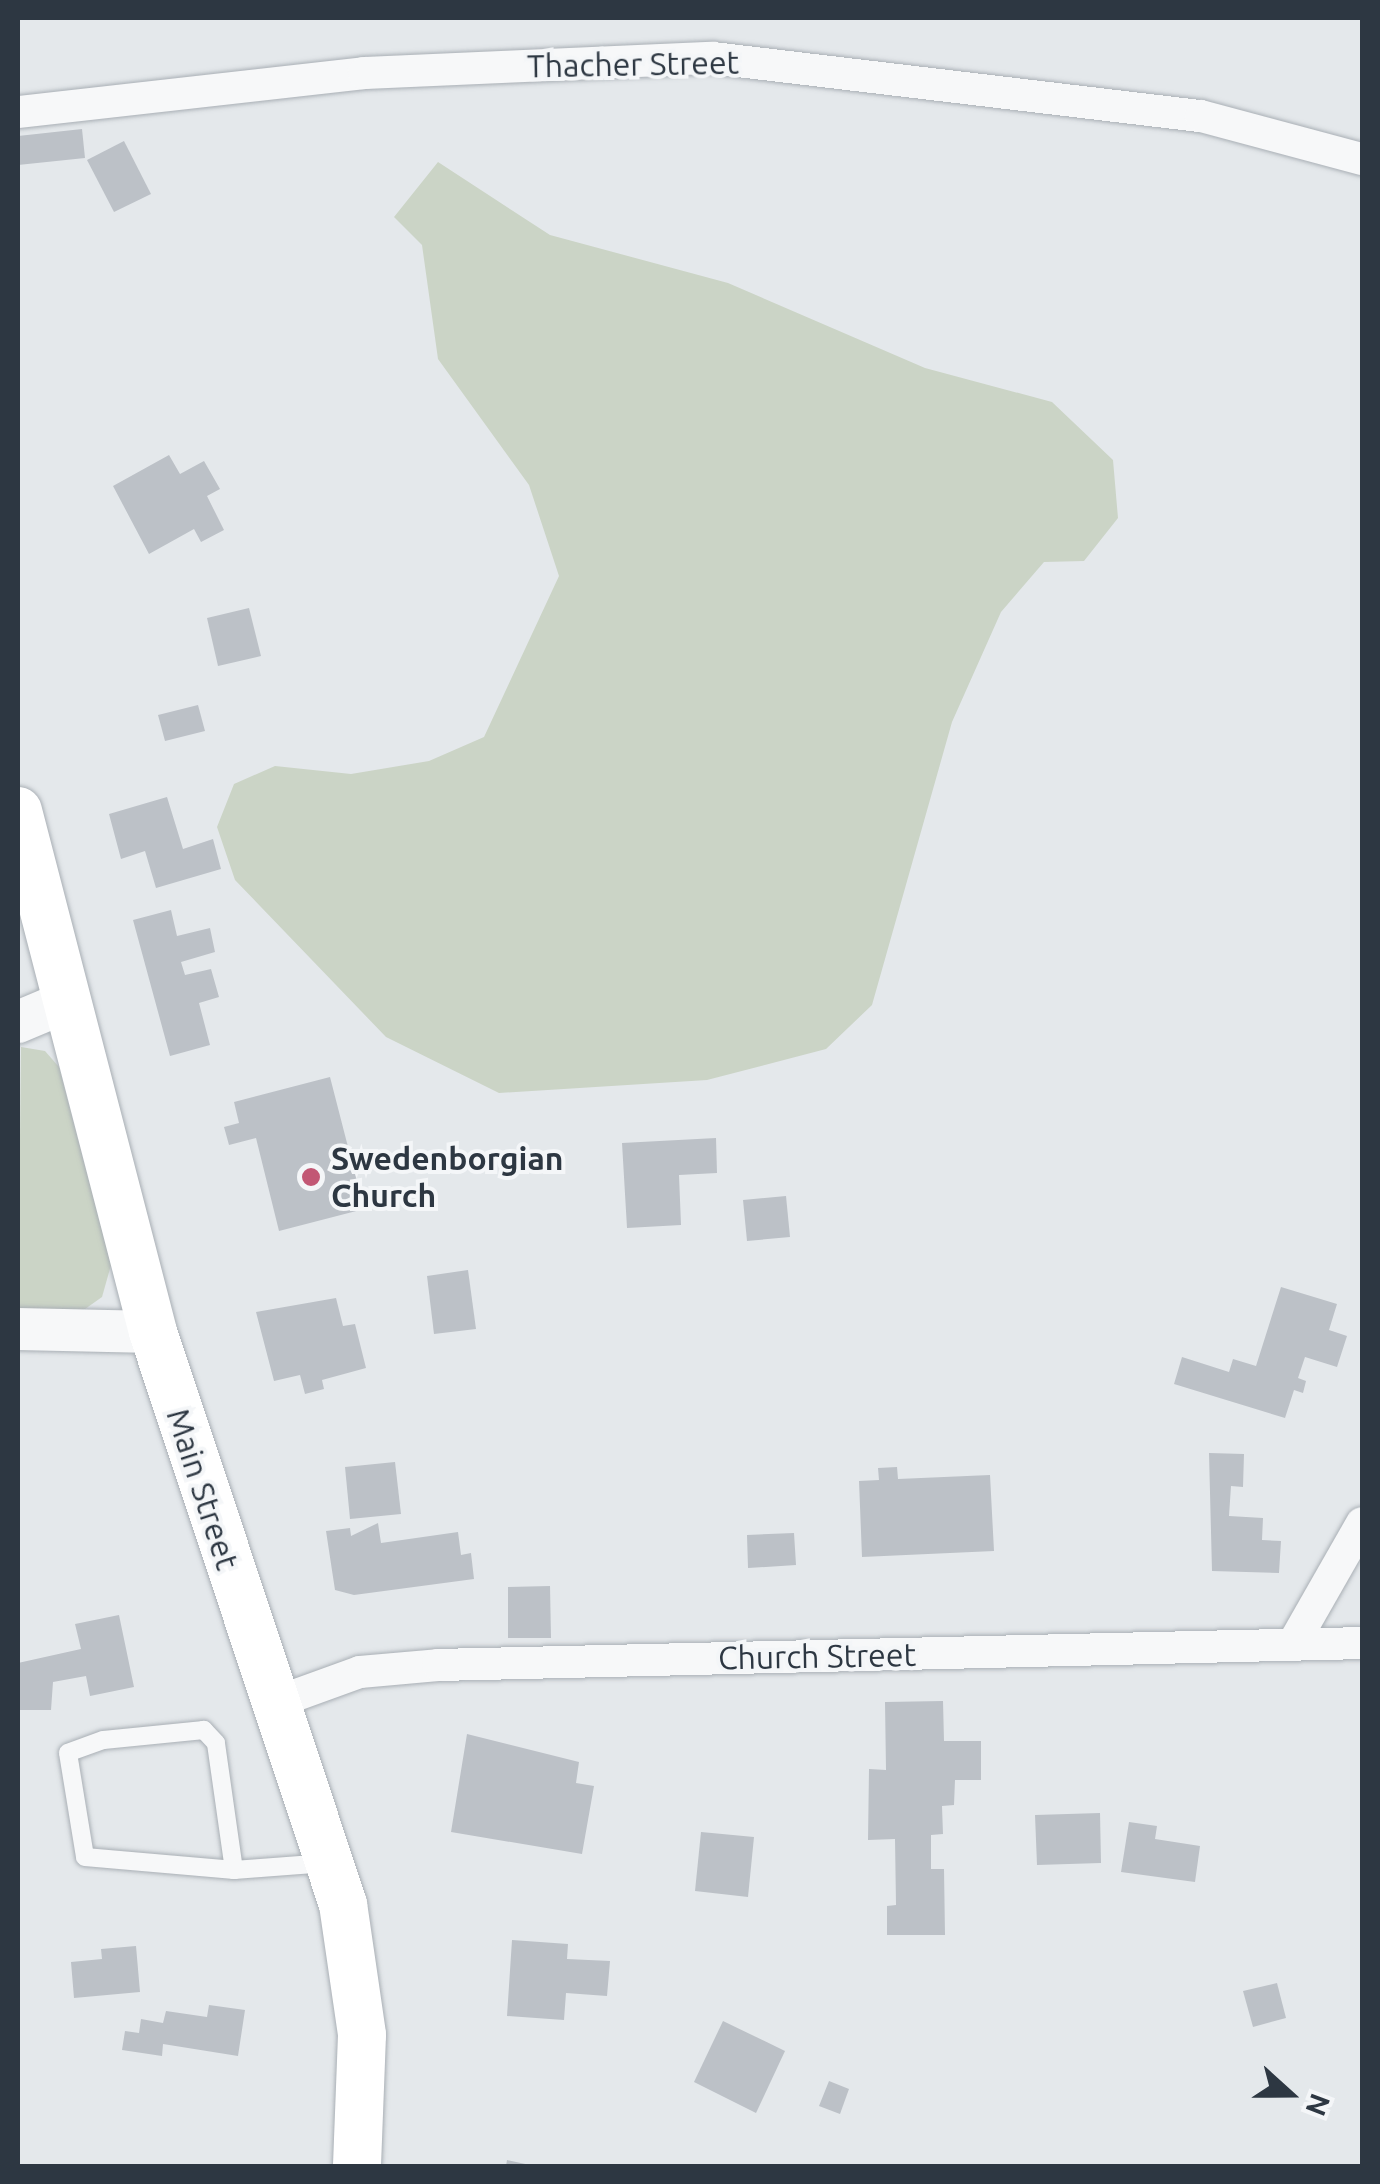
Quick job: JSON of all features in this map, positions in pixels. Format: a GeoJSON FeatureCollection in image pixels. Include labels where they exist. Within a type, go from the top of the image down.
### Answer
{"type":"FeatureCollection","features":[{"type":"Feature","properties":{"kind":"main road","name":"Main Street"},"geometry":{"type":"LineString","coordinates":[[18,812],[153,1332],[224,1559],[332,1862],[360,2001],[357,2166]]}},
{"type":"Feature","properties":{"kind":"street","name":"Thacher Street"},"geometry":{"type":"LineString","coordinates":[[18,112],[364,72],[713,58],[1201,116],[1362,158]]}},
{"type":"Feature","properties":{"kind":"street"},"geometry":{"type":"LineString","coordinates":[[18,1022],[68,1002]]}},
{"type":"Feature","properties":{"kind":"street"},"geometry":{"type":"LineString","coordinates":[[18,1329],[153,1332]]}},
{"type":"Feature","properties":{"kind":"street"},"geometry":{"type":"LineString","coordinates":[[1293,1644],[1362,1522]]}},
{"type":"Feature","properties":{"kind":"street","name":"Church Street"},"geometry":{"type":"LineString","coordinates":[[277,1702],[360,1672],[438,1665],[1362,1643]]}},
{"type":"Feature","properties":{"kind":"lane"},"geometry":{"type":"LineString","coordinates":[[234,1870],[216,1744],[204,1730],[102,1740],[68,1753],[85,1857],[234,1870],[332,1862]]}},
{"type":"Feature","properties":{"kind":"green space"},"geometry":{"type":"Polygon","coordinates":[[[438,162],[550,235],[728,283],[925,368],[1052,402],[1113,460],[1118,518],[1084,561],[1044,562],[1001,612],[952,722],[872,1005],[826,1049],[707,1080],[499,1093],[386,1037],[235,880],[217,827],[234,784],[275,766],[351,774],[429,761],[484,737],[559,576],[529,485],[438,359],[422,245],[394,217],[438,162]]]}},
{"type":"Feature","properties":{"kind":"green space"},"geometry":{"type":"Polygon","coordinates":[[[21,1047],[45,1051],[59,1067],[111,1265],[102,1297],[78,1314],[18,1316],[21,1047]]]}},
{"type":"Feature","properties":{"kind":"building"},"geometry":{"type":"Polygon","coordinates":[[[82,129],[85,158],[18,165],[18,136],[82,129]]]}},
{"type":"Feature","properties":{"kind":"building"},"geometry":{"type":"Polygon","coordinates":[[[124,141],[151,194],[114,212],[87,160],[124,141]]]}},
{"type":"Feature","properties":{"kind":"building"},"geometry":{"type":"Polygon","coordinates":[[[169,455],[180,474],[204,461],[220,489],[207,496],[224,530],[201,542],[194,529],[149,554],[113,486],[169,455]]]}},
{"type":"Feature","properties":{"kind":"building"},"geometry":{"type":"Polygon","coordinates":[[[249,608],[261,656],[218,666],[207,618],[249,608]]]}},
{"type":"Feature","properties":{"kind":"building"},"geometry":{"type":"Polygon","coordinates":[[[198,705],[205,731],[165,741],[158,715],[198,705]]]}},
{"type":"Feature","properties":{"kind":"building"},"geometry":{"type":"Polygon","coordinates":[[[167,797],[183,849],[213,839],[221,869],[156,888],[145,851],[121,859],[109,814],[167,797]]]}},
{"type":"Feature","properties":{"kind":"building"},"geometry":{"type":"Polygon","coordinates":[[[171,910],[177,936],[210,928],[215,952],[181,962],[185,975],[211,969],[219,997],[199,1003],[210,1045],[170,1056],[133,920],[171,910]]]}},
{"type":"Feature","properties":{"kind":"building","name":"Swedenborgian Church"},"geometry":{"type":"Polygon","coordinates":[[[330,1077],[364,1209],[279,1231],[256,1138],[229,1145],[224,1127],[239,1123],[234,1102],[330,1077]]]}},
{"type":"Feature","properties":{"kind":"building"},"geometry":{"type":"Polygon","coordinates":[[[716,1138],[717,1173],[679,1175],[681,1225],[627,1228],[622,1143],[716,1138]]]}},
{"type":"Feature","properties":{"kind":"building"},"geometry":{"type":"Polygon","coordinates":[[[786,1196],[790,1237],[747,1241],[743,1200],[786,1196]]]}},
{"type":"Feature","properties":{"kind":"building"},"geometry":{"type":"Polygon","coordinates":[[[468,1270],[476,1329],[434,1334],[427,1276],[468,1270]]]}},
{"type":"Feature","properties":{"kind":"building"},"geometry":{"type":"Polygon","coordinates":[[[1281,1287],[1337,1304],[1329,1330],[1347,1336],[1337,1367],[1305,1357],[1298,1378],[1306,1381],[1303,1393],[1294,1390],[1285,1418],[1174,1384],[1182,1357],[1229,1372],[1233,1359],[1256,1366],[1281,1287]]]}},
{"type":"Feature","properties":{"kind":"building"},"geometry":{"type":"Polygon","coordinates":[[[336,1298],[343,1326],[355,1324],[366,1368],[322,1380],[324,1389],[305,1394],[300,1375],[274,1381],[256,1312],[336,1298]]]}},
{"type":"Feature","properties":{"kind":"building"},"geometry":{"type":"Polygon","coordinates":[[[1209,1453],[1244,1454],[1243,1487],[1231,1486],[1229,1516],[1263,1518],[1262,1540],[1281,1541],[1279,1573],[1212,1571],[1209,1453]]]}},
{"type":"Feature","properties":{"kind":"building"},"geometry":{"type":"Polygon","coordinates":[[[395,1462],[401,1514],[350,1519],[345,1467],[395,1462]]]}},
{"type":"Feature","properties":{"kind":"building"},"geometry":{"type":"Polygon","coordinates":[[[897,1467],[898,1479],[990,1475],[994,1551],[862,1557],[859,1481],[879,1480],[878,1468],[897,1467]]]}},
{"type":"Feature","properties":{"kind":"building"},"geometry":{"type":"Polygon","coordinates":[[[378,1523],[381,1543],[458,1532],[461,1555],[471,1553],[474,1579],[354,1595],[335,1590],[326,1531],[350,1528],[351,1536],[378,1523]]]}},
{"type":"Feature","properties":{"kind":"building"},"geometry":{"type":"Polygon","coordinates":[[[794,1533],[796,1565],[748,1568],[747,1535],[794,1533]]]}},
{"type":"Feature","properties":{"kind":"building"},"geometry":{"type":"Polygon","coordinates":[[[550,1586],[551,1638],[508,1638],[508,1587],[550,1586]]]}},
{"type":"Feature","properties":{"kind":"building"},"geometry":{"type":"Polygon","coordinates":[[[119,1615],[134,1687],[90,1696],[86,1676],[53,1682],[51,1710],[18,1710],[18,1663],[81,1649],[75,1624],[119,1615]]]}},
{"type":"Feature","properties":{"kind":"building"},"geometry":{"type":"Polygon","coordinates":[[[943,1701],[944,1741],[981,1741],[981,1780],[955,1780],[954,1805],[942,1806],[943,1834],[931,1835],[931,1869],[944,1869],[945,1935],[887,1935],[887,1906],[896,1905],[895,1839],[868,1840],[869,1769],[886,1770],[885,1702],[943,1701]]]}},
{"type":"Feature","properties":{"kind":"building"},"geometry":{"type":"Polygon","coordinates":[[[467,1734],[579,1762],[576,1783],[594,1786],[582,1854],[451,1832],[467,1734]]]}},
{"type":"Feature","properties":{"kind":"building"},"geometry":{"type":"Polygon","coordinates":[[[1100,1813],[1101,1863],[1037,1865],[1035,1815],[1100,1813]]]}},
{"type":"Feature","properties":{"kind":"building"},"geometry":{"type":"Polygon","coordinates":[[[1129,1822],[1157,1826],[1155,1839],[1200,1846],[1195,1882],[1121,1872],[1129,1822]]]}},
{"type":"Feature","properties":{"kind":"building"},"geometry":{"type":"Polygon","coordinates":[[[701,1832],[754,1837],[748,1897],[695,1891],[701,1832]]]}},
{"type":"Feature","properties":{"kind":"building"},"geometry":{"type":"Polygon","coordinates":[[[512,1940],[568,1944],[567,1959],[610,1961],[607,1996],[566,1993],[564,2020],[507,2016],[512,1940]]]}},
{"type":"Feature","properties":{"kind":"building"},"geometry":{"type":"Polygon","coordinates":[[[136,1946],[140,1992],[74,1998],[71,1962],[102,1959],[101,1949],[136,1946]]]}},
{"type":"Feature","properties":{"kind":"building"},"geometry":{"type":"Polygon","coordinates":[[[1277,1983],[1286,2018],[1253,2027],[1243,1991],[1277,1983]]]}},
{"type":"Feature","properties":{"kind":"building"},"geometry":{"type":"Polygon","coordinates":[[[209,2005],[245,2010],[238,2056],[163,2044],[162,2056],[122,2050],[125,2031],[139,2033],[141,2019],[163,2023],[166,2011],[207,2017],[209,2005]]]}},
{"type":"Feature","properties":{"kind":"building"},"geometry":{"type":"Polygon","coordinates":[[[723,2021],[785,2051],[756,2113],[694,2082],[723,2021]]]}},
{"type":"Feature","properties":{"kind":"building"},"geometry":{"type":"Polygon","coordinates":[[[829,2081],[849,2089],[840,2114],[819,2106],[829,2081]]]}},
{"type":"Feature","properties":{"kind":"building"},"geometry":{"type":"Polygon","coordinates":[[[507,2160],[530,2165],[530,2166],[506,2166],[507,2160]]]}},
{"type":"Feature","properties":{"kind":"place","name":"Swedenborgian Church"},"geometry":{"type":"Point","coordinates":[311,1177]}}]}
